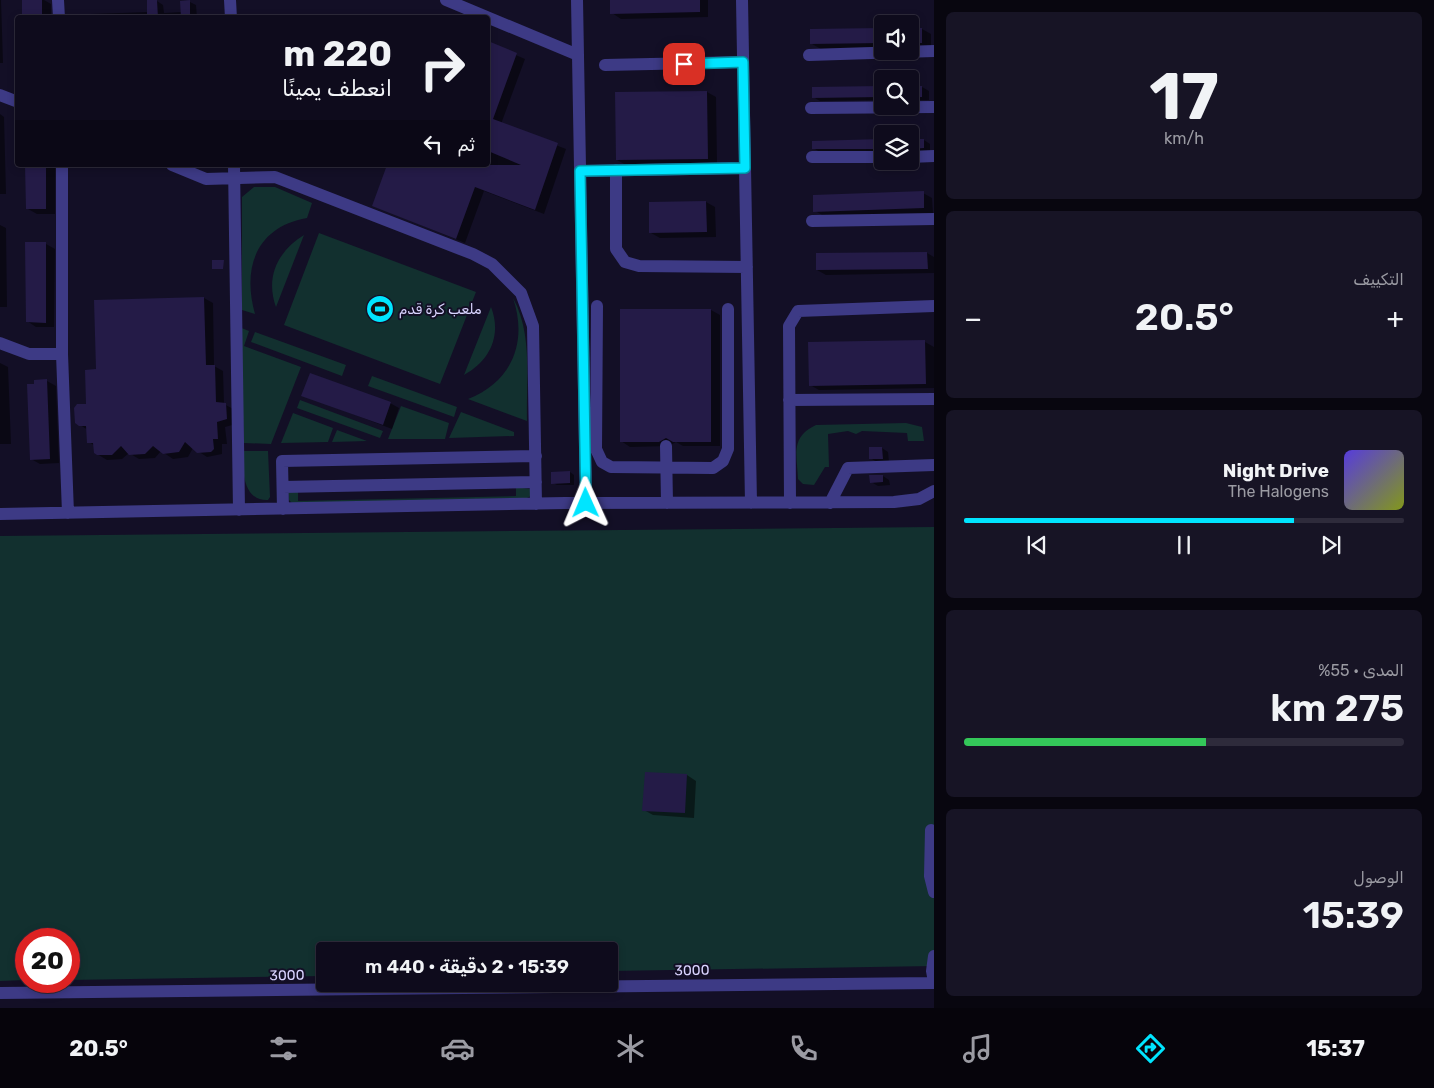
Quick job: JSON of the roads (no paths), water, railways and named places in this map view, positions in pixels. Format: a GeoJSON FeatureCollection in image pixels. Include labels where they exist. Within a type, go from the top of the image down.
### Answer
{"type":"FeatureCollection","features":[{"type":"Feature","properties":{"kind":"street"},"geometry":{"type":"LineString","coordinates":[[58,0],[59,15]]}},
{"type":"Feature","properties":{"kind":"street"},"geometry":{"type":"LineString","coordinates":[[230,0],[230,15]]}},
{"type":"Feature","properties":{"kind":"street"},"geometry":{"type":"LineString","coordinates":[[446,0],[482,15]]}},
{"type":"Feature","properties":{"kind":"street"},"geometry":{"type":"LineString","coordinates":[[577,0],[586,503]]}},
{"type":"Feature","properties":{"kind":"street"},"geometry":{"type":"LineString","coordinates":[[742,0],[750,503]]}},
{"type":"Feature","properties":{"kind":"street"},"geometry":{"type":"LineString","coordinates":[[490,18],[578,55]]}},
{"type":"Feature","properties":{"kind":"street"},"geometry":{"type":"LineString","coordinates":[[809,55],[934,51]]}},
{"type":"Feature","properties":{"kind":"street"},"geometry":{"type":"LineString","coordinates":[[605,65],[743,62]]}},
{"type":"Feature","properties":{"kind":"street"},"geometry":{"type":"LineString","coordinates":[[0,95],[15,101]]}},
{"type":"Feature","properties":{"kind":"street"},"geometry":{"type":"LineString","coordinates":[[811,108],[934,107]]}},
{"type":"Feature","properties":{"kind":"street"},"geometry":{"type":"LineString","coordinates":[[919,156],[934,156]]}},
{"type":"Feature","properties":{"kind":"street"},"geometry":{"type":"LineString","coordinates":[[812,157],[874,157]]}},
{"type":"Feature","properties":{"kind":"street"},"geometry":{"type":"LineString","coordinates":[[62,167],[62,354],[68,513]]}},
{"type":"Feature","properties":{"kind":"street"},"geometry":{"type":"LineString","coordinates":[[177,167],[206,179],[234,171],[275,177],[473,254],[496,268],[521,293],[533,326],[536,504]]}},
{"type":"Feature","properties":{"kind":"street"},"geometry":{"type":"LineString","coordinates":[[580,171],[745,168]]}},
{"type":"Feature","properties":{"kind":"street"},"geometry":{"type":"LineString","coordinates":[[616,170],[616,249],[625,262],[640,266],[747,267]]}},
{"type":"Feature","properties":{"kind":"street"},"geometry":{"type":"LineString","coordinates":[[234,171],[240,510]]}},
{"type":"Feature","properties":{"kind":"street"},"geometry":{"type":"LineString","coordinates":[[812,221],[934,218]]}},
{"type":"Feature","properties":{"kind":"street"},"geometry":{"type":"LineString","coordinates":[[597,306],[596,449],[602,462],[611,467],[713,468],[723,461],[728,449],[728,309]]}},
{"type":"Feature","properties":{"kind":"street"},"geometry":{"type":"LineString","coordinates":[[790,503],[790,326],[798,311],[934,306]]}},
{"type":"Feature","properties":{"kind":"street"},"geometry":{"type":"LineString","coordinates":[[0,343],[29,354],[62,354]]}},
{"type":"Feature","properties":{"kind":"street"},"geometry":{"type":"LineString","coordinates":[[790,400],[934,399]]}},
{"type":"Feature","properties":{"kind":"street"},"geometry":{"type":"LineString","coordinates":[[666,446],[666,503]]}},
{"type":"Feature","properties":{"kind":"street"},"geometry":{"type":"LineString","coordinates":[[283,509],[282,461],[536,456]]}},
{"type":"Feature","properties":{"kind":"street"},"geometry":{"type":"LineString","coordinates":[[830,503],[848,468],[934,466]]}},
{"type":"Feature","properties":{"kind":"street"},"geometry":{"type":"LineString","coordinates":[[283,487],[536,482]]}},
{"type":"Feature","properties":{"kind":"street"},"geometry":{"type":"LineString","coordinates":[[0,514],[586,503],[894,502],[919,499],[934,491]]}},
{"type":"Feature","properties":{"kind":"street"},"geometry":{"type":"LineString","coordinates":[[931,830],[930,876],[934,892]]}},
{"type":"Feature","properties":{"kind":"street"},"geometry":{"type":"LineString","coordinates":[[934,956],[932,971],[934,982]]}},
{"type":"Feature","properties":{"kind":"street","name":"3000"},"geometry":{"type":"LineString","coordinates":[[0,993],[934,982]]}},
{"type":"Feature","properties":{"kind":"place","name":"ملعب كرة قدم"},"geometry":{"type":"Point","coordinates":[380,309]}}]}
